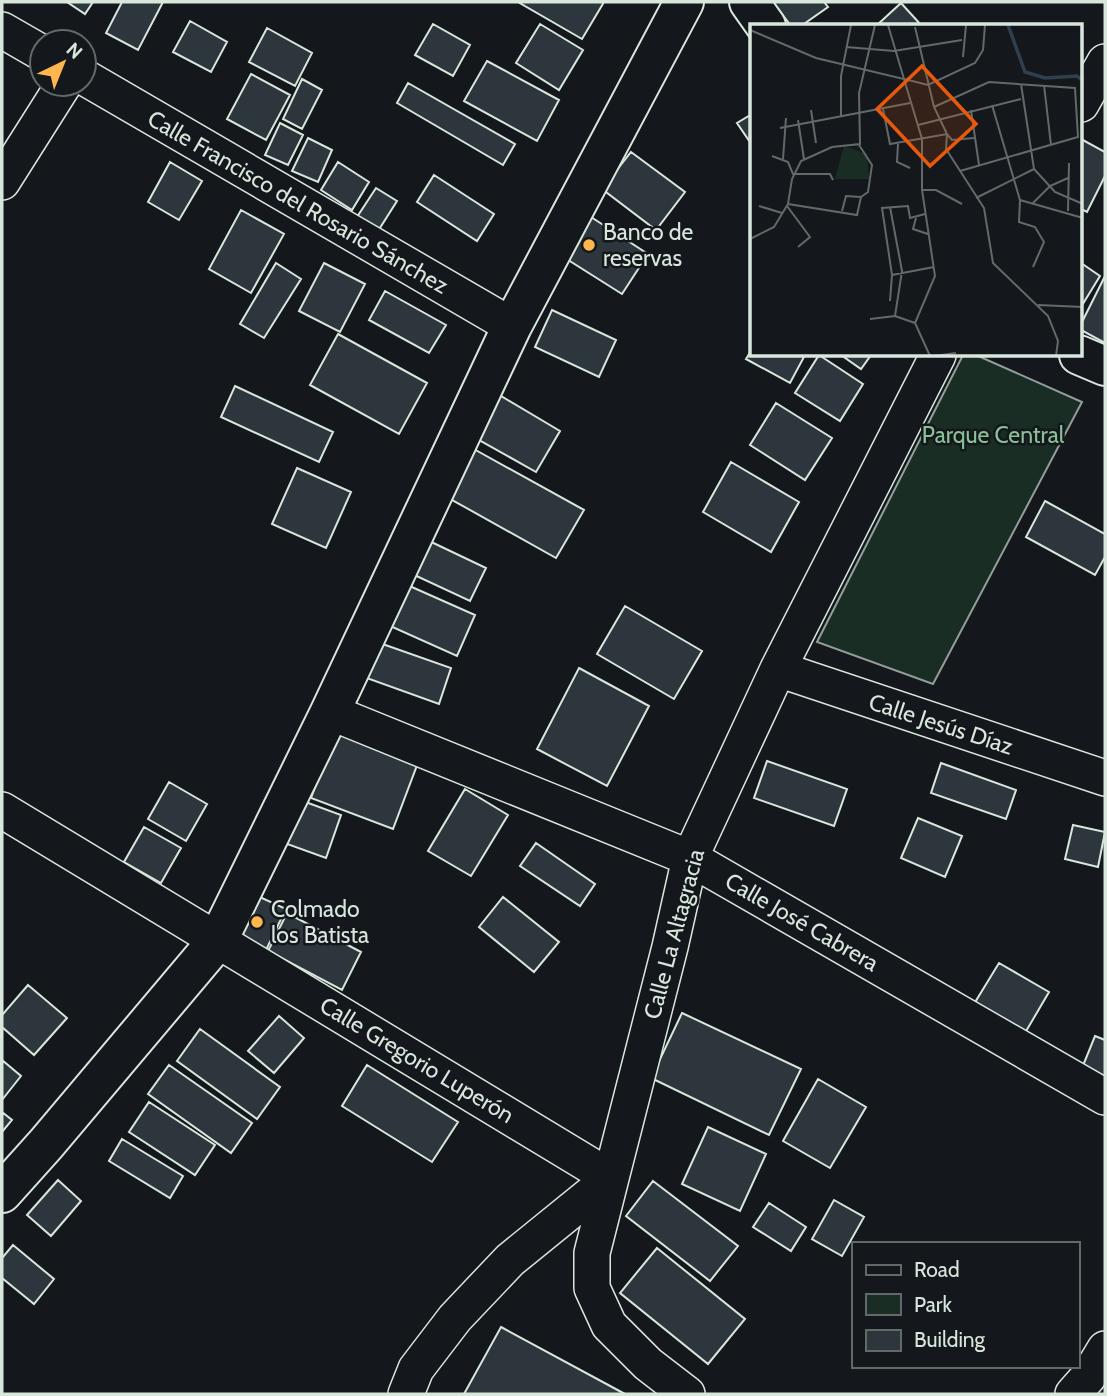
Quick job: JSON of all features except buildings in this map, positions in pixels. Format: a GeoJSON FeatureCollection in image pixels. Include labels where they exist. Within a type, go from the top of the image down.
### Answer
{"type":"FeatureCollection","features":[{"type":"Feature","properties":{"kind":"main road"},"geometry":{"type":"LineString","coordinates":[[2,1192],[218,940],[330,712],[512,326],[684,2]]}},
{"type":"Feature","properties":{"kind":"main road"},"geometry":{"type":"LineString","coordinates":[[749,2],[765,24]]}},
{"type":"Feature","properties":{"kind":"main road"},"geometry":{"type":"LineString","coordinates":[[1082,356],[1105,366]]}},
{"type":"Feature","properties":{"kind":"street"},"geometry":{"type":"LineString","coordinates":[[2,30],[28,45]]}},
{"type":"Feature","properties":{"kind":"street"},"geometry":{"type":"LineString","coordinates":[[1082,102],[1105,62]]}},
{"type":"Feature","properties":{"kind":"street","name":"Calle Francisco del Rosario Sánchez"},"geometry":{"type":"LineString","coordinates":[[98,86],[512,326]]}},
{"type":"Feature","properties":{"kind":"street"},"geometry":{"type":"LineString","coordinates":[[2,182],[55,98]]}},
{"type":"Feature","properties":{"kind":"street","name":"Calle La Altagracia"},"geometry":{"type":"LineString","coordinates":[[611,1178],[690,858],[778,669],[936,357]]}},
{"type":"Feature","properties":{"kind":"street","name":"Calle Jesús Díaz"},"geometry":{"type":"LineString","coordinates":[[778,669],[1105,778]]}},
{"type":"Feature","properties":{"kind":"street","name":"Calle José Cabrera"},"geometry":{"type":"LineString","coordinates":[[330,712],[690,858],[1105,1097]]}},
{"type":"Feature","properties":{"kind":"street","name":"Calle Gregorio Luperón"},"geometry":{"type":"LineString","coordinates":[[2,810],[611,1178]]}},
{"type":"Feature","properties":{"kind":"street"},"geometry":{"type":"LineString","coordinates":[[406,1394],[416,1369],[455,1318],[510,1260],[611,1178]]}},
{"type":"Feature","properties":{"kind":"street"},"geometry":{"type":"LineString","coordinates":[[611,1178],[592,1253],[592,1288],[609,1325],[648,1364],[687,1394]]}},
{"type":"Feature","properties":{"kind":"street"},"geometry":{"type":"LineString","coordinates":[[1073,1394],[1088,1377],[1105,1349]]}},
{"type":"Feature","properties":{"kind":"green space","name":"Parque Central"},"geometry":{"type":"Polygon","coordinates":[[[962,357],[981,357],[1082,402],[933,684],[817,642],[962,357]]]}},
{"type":"Feature","properties":{"kind":"place","name":"Banco de reservas"},"geometry":{"type":"Point","coordinates":[589,245]}},
{"type":"Feature","properties":{"kind":"place","name":"Colmado los Batista"},"geometry":{"type":"Point","coordinates":[257,922]}}]}
